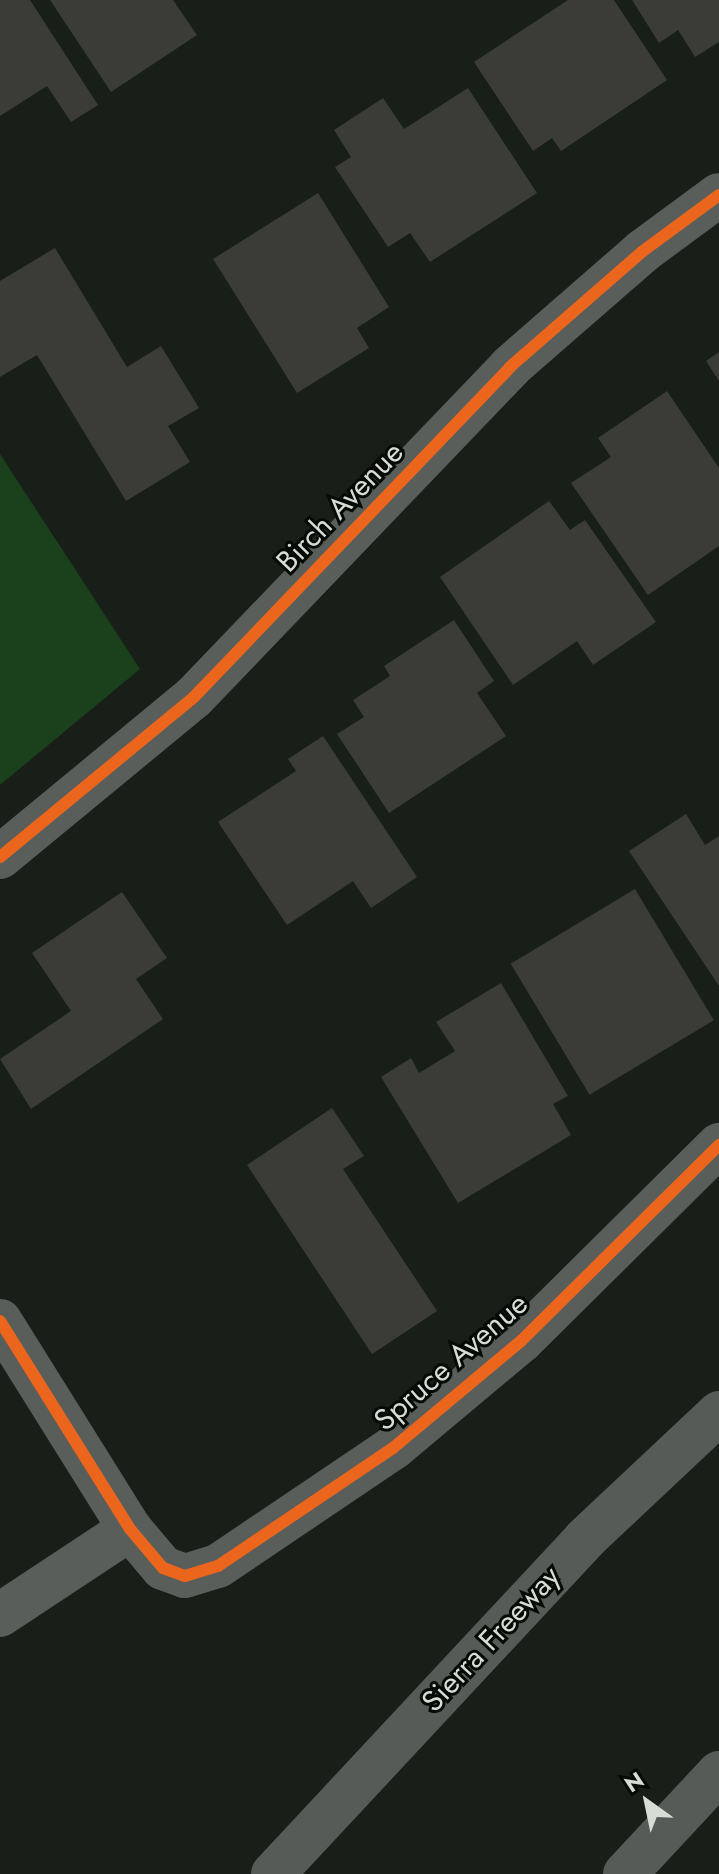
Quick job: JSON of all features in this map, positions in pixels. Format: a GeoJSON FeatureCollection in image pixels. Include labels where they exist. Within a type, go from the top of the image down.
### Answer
{"type":"FeatureCollection","features":[{"type":"Feature","properties":{"kind":"highway","name":"Sierra Freeway"},"geometry":{"type":"LineString","coordinates":[[273,1874],[585,1539],[719,1413]]}},
{"type":"Feature","properties":{"kind":"highway"},"geometry":{"type":"LineString","coordinates":[[625,1874],[719,1773]]}},
{"type":"Feature","properties":{"kind":"street","name":"Birch Avenue"},"geometry":{"type":"LineString","coordinates":[[0,857],[194,697],[510,367],[643,251],[719,195]]}},
{"type":"Feature","properties":{"kind":"street","name":"Spruce Avenue"},"geometry":{"type":"LineString","coordinates":[[130,1529],[163,1568],[185,1576],[218,1566],[393,1448],[521,1341],[719,1145]]}},
{"type":"Feature","properties":{"kind":"street"},"geometry":{"type":"LineString","coordinates":[[0,1321],[130,1529],[0,1615]]}},
{"type":"Feature","properties":{"kind":"green space"},"geometry":{"type":"Polygon","coordinates":[[[0,454],[140,669],[0,785],[0,454]]]}},
{"type":"Feature","properties":{"kind":"building"},"geometry":{"type":"Polygon","coordinates":[[[0,0],[30,0],[98,105],[71,122],[47,86],[0,116],[0,0]]]}},
{"type":"Feature","properties":{"kind":"building"},"geometry":{"type":"Polygon","coordinates":[[[50,0],[173,0],[197,35],[111,92],[50,0]]]}},
{"type":"Feature","properties":{"kind":"building"},"geometry":{"type":"Polygon","coordinates":[[[568,0],[614,0],[667,80],[561,151],[552,138],[533,151],[474,62],[568,0]]]}},
{"type":"Feature","properties":{"kind":"building"},"geometry":{"type":"Polygon","coordinates":[[[632,0],[719,0],[719,42],[695,57],[678,30],[659,43],[632,0]]]}},
{"type":"Feature","properties":{"kind":"building"},"geometry":{"type":"Polygon","coordinates":[[[468,88],[537,193],[430,262],[410,233],[388,247],[335,167],[351,157],[334,130],[383,98],[404,129],[468,88]]]}},
{"type":"Feature","properties":{"kind":"building"},"geometry":{"type":"Polygon","coordinates":[[[318,193],[389,307],[357,328],[369,348],[297,393],[213,259],[318,193]]]}},
{"type":"Feature","properties":{"kind":"building"},"geometry":{"type":"Polygon","coordinates":[[[55,248],[127,367],[161,346],[199,408],[168,426],[190,462],[126,501],[37,355],[0,377],[0,281],[55,248]]]}},
{"type":"Feature","properties":{"kind":"building"},"geometry":{"type":"Polygon","coordinates":[[[719,352],[719,381],[706,361],[719,352]]]}},
{"type":"Feature","properties":{"kind":"building"},"geometry":{"type":"Polygon","coordinates":[[[667,391],[719,468],[719,546],[648,595],[571,483],[611,457],[598,438],[667,391]]]}},
{"type":"Feature","properties":{"kind":"building"},"geometry":{"type":"Polygon","coordinates":[[[549,501],[570,530],[585,520],[656,622],[593,665],[577,641],[513,685],[440,577],[549,501]]]}},
{"type":"Feature","properties":{"kind":"building"},"geometry":{"type":"Polygon","coordinates":[[[454,620],[494,681],[477,693],[506,736],[389,813],[337,734],[364,717],[353,700],[390,676],[384,666],[454,620]]]}},
{"type":"Feature","properties":{"kind":"building"},"geometry":{"type":"Polygon","coordinates":[[[323,736],[417,877],[371,908],[353,881],[287,925],[218,822],[296,771],[288,759],[323,736]]]}},
{"type":"Feature","properties":{"kind":"building"},"geometry":{"type":"Polygon","coordinates":[[[686,814],[705,845],[719,836],[719,986],[629,851],[686,814]]]}},
{"type":"Feature","properties":{"kind":"building"},"geometry":{"type":"Polygon","coordinates":[[[635,889],[714,1020],[590,1095],[511,964],[635,889]]]}},
{"type":"Feature","properties":{"kind":"building"},"geometry":{"type":"Polygon","coordinates":[[[122,892],[167,958],[136,979],[163,1019],[31,1109],[0,1059],[71,1011],[32,953],[122,892]]]}},
{"type":"Feature","properties":{"kind":"building"},"geometry":{"type":"Polygon","coordinates":[[[501,983],[568,1096],[553,1104],[571,1135],[458,1203],[381,1077],[411,1058],[419,1073],[455,1051],[436,1022],[501,983]]]}},
{"type":"Feature","properties":{"kind":"building"},"geometry":{"type":"Polygon","coordinates":[[[332,1108],[364,1156],[343,1169],[437,1311],[372,1354],[247,1165],[332,1108]]]}},
{"type":"Feature","properties":{"kind":"cycle path"},"geometry":{"type":"LineString","coordinates":[[0,857],[194,697],[510,367],[643,251],[719,195]]}},
{"type":"Feature","properties":{"kind":"cycle path"},"geometry":{"type":"LineString","coordinates":[[0,1321],[130,1529],[163,1568],[185,1576],[218,1566],[393,1448],[521,1341],[719,1145]]}}]}
